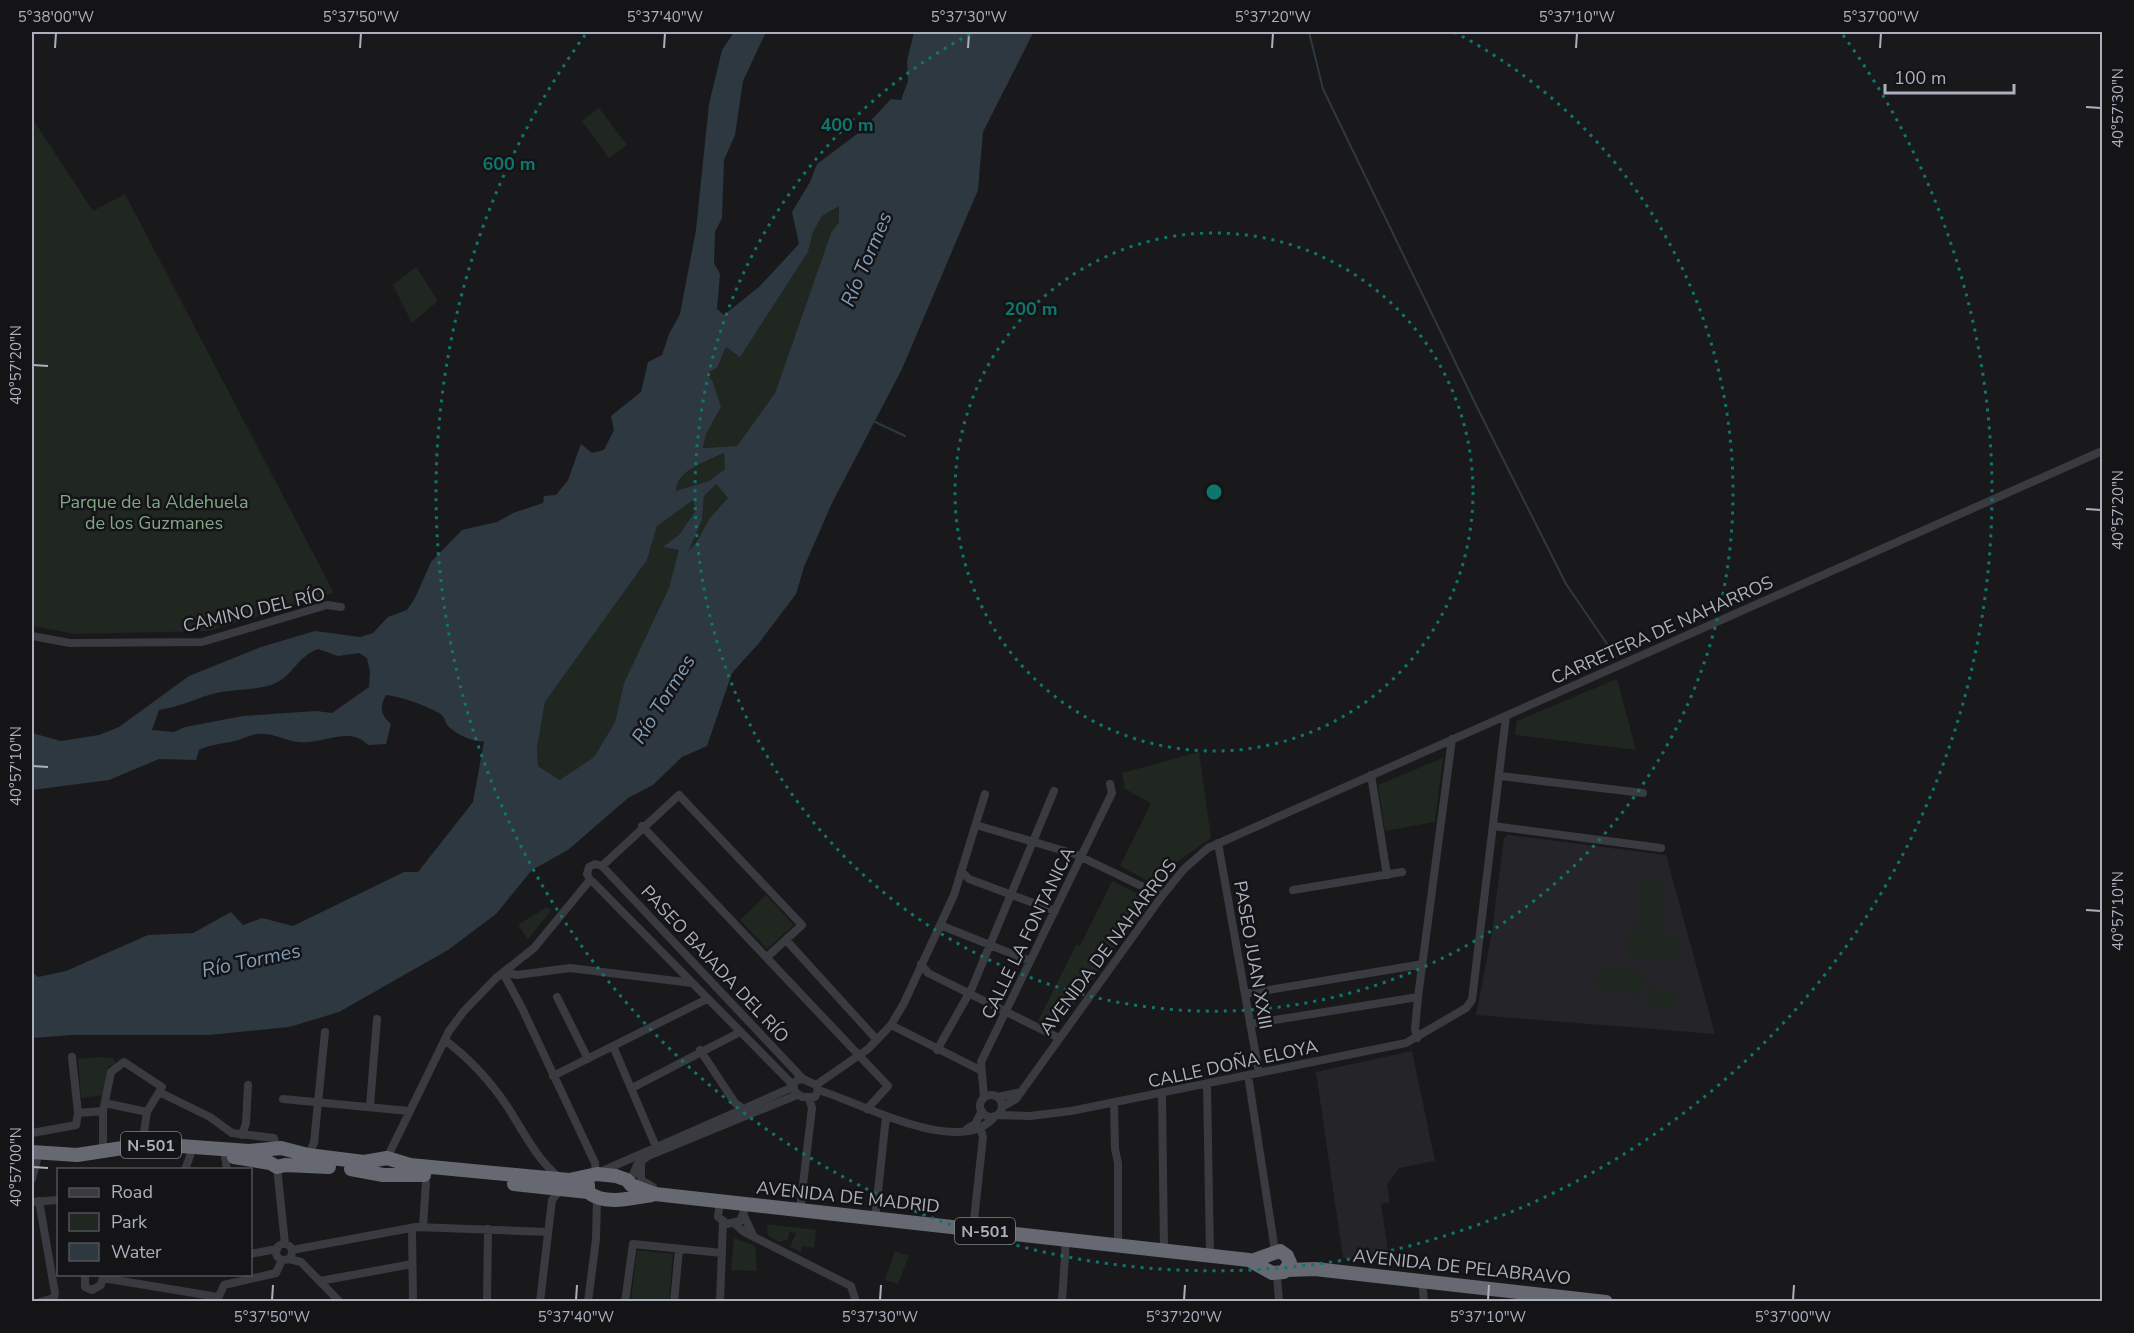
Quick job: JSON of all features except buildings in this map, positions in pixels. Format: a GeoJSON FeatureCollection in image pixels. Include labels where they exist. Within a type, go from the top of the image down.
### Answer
{"type":"FeatureCollection","features":[{"type":"Feature","properties":{"kind":"highway","name":"N-501"},"geometry":{"type":"LineString","coordinates":[[34,1158],[142,1145],[384,1165],[410,1165],[561,1184],[592,1195],[622,1200]]}},
{"type":"Feature","properties":{"kind":"highway","name":"N-501"},"geometry":{"type":"LineString","coordinates":[[34,1158],[60,1163],[139,1154],[191,1153],[226,1163],[308,1155],[384,1165],[424,1176],[561,1184],[595,1175],[616,1176],[630,1184]]}},
{"type":"Feature","properties":{"kind":"highway"},"geometry":{"type":"LineString","coordinates":[[592,1195],[589,1179],[595,1175]]}},
{"type":"Feature","properties":{"kind":"highway","name":"AVENIDA DE MADRID"},"geometry":{"type":"LineString","coordinates":[[630,1184],[655,1194],[720,1201],[745,1210],[800,1210],[1278,1263]]}},
{"type":"Feature","properties":{"kind":"highway"},"geometry":{"type":"LineString","coordinates":[[622,1200],[630,1193],[630,1184]]}},
{"type":"Feature","properties":{"kind":"highway","name":"AVENIDA DE MADRID"},"geometry":{"type":"LineString","coordinates":[[622,1200],[655,1194]]}},
{"type":"Feature","properties":{"kind":"highway","name":"AVENIDA DE PELABRAVO"},"geometry":{"type":"LineString","coordinates":[[1278,1263],[1606,1302]]}},
{"type":"Feature","properties":{"kind":"street","name":"CARRETERA DE NAHARROS"},"geometry":{"type":"LineString","coordinates":[[1233,836],[2103,451]]}},
{"type":"Feature","properties":{"kind":"street","name":"CAMINO DEL RÍO"},"geometry":{"type":"LineString","coordinates":[[32,636],[70,643],[202,642],[327,605],[340,607]]}},
{"type":"Feature","properties":{"kind":"street"},"geometry":{"type":"LineString","coordinates":[[1506,716],[1493,826],[1661,848]]}},
{"type":"Feature","properties":{"kind":"street"},"geometry":{"type":"LineString","coordinates":[[1417,1038],[1414,1029],[1452,739]]}},
{"type":"Feature","properties":{"kind":"street"},"geometry":{"type":"LineString","coordinates":[[1371,775],[1387,875]]}},
{"type":"Feature","properties":{"kind":"street"},"geometry":{"type":"LineString","coordinates":[[1500,776],[1643,793]]}},
{"type":"Feature","properties":{"kind":"street","name":"CALLE LA FONTANICA"},"geometry":{"type":"LineString","coordinates":[[984,1097],[981,1062],[1082,858],[1112,793],[1110,784]]}},
{"type":"Feature","properties":{"kind":"street"},"geometry":{"type":"LineString","coordinates":[[937,1050],[990,945],[1054,791]]}},
{"type":"Feature","properties":{"kind":"street"},"geometry":{"type":"LineString","coordinates":[[384,1165],[409,1111],[464,1011],[503,973],[534,948],[592,881],[603,880],[603,868],[642,826],[679,795],[802,925],[767,957]]}},
{"type":"Feature","properties":{"kind":"street"},"geometry":{"type":"LineString","coordinates":[[503,973],[522,1008],[595,1163],[595,1175],[798,1095],[815,1097],[817,1087],[859,1057],[891,1025],[940,925],[961,871],[985,795]]}},
{"type":"Feature","properties":{"kind":"street"},"geometry":{"type":"LineString","coordinates":[[976,825],[1082,858],[1162,896]]}},
{"type":"Feature","properties":{"kind":"street"},"geometry":{"type":"LineString","coordinates":[[642,826],[888,1086],[867,1109]]}},
{"type":"Feature","properties":{"kind":"street","name":"CALLE DOÑA ELOYA"},"geometry":{"type":"LineString","coordinates":[[999,1112],[1030,1116],[1114,1104],[1417,1038],[1466,1008],[1472,1000],[1493,826]]}},
{"type":"Feature","properties":{"kind":"street","name":"AVENIDA DE NAHARROS"},"geometry":{"type":"LineString","coordinates":[[803,1079],[886,1117],[924,1128],[966,1130],[980,1127],[1013,1102],[1021,1092],[1162,896],[1191,862],[1218,843],[1233,836]]}},
{"type":"Feature","properties":{"kind":"street","name":"PASEO JUAN XXIII"},"geometry":{"type":"LineString","coordinates":[[1218,843],[1259,1073]]}},
{"type":"Feature","properties":{"kind":"street"},"geometry":{"type":"LineString","coordinates":[[592,881],[586,874],[589,867],[595,864],[603,868]]}},
{"type":"Feature","properties":{"kind":"street","name":"PASEO BAJADA DEL RÍO"},"geometry":{"type":"LineString","coordinates":[[603,868],[803,1079]]}},
{"type":"Feature","properties":{"kind":"street"},"geometry":{"type":"LineString","coordinates":[[961,871],[969,879],[1055,911]]}},
{"type":"Feature","properties":{"kind":"street"},"geometry":{"type":"LineString","coordinates":[[1293,890],[1402,873]]}},
{"type":"Feature","properties":{"kind":"street","name":"PASEO BAJADA DEL RÍO"},"geometry":{"type":"LineString","coordinates":[[592,881],[793,1086],[798,1095]]}},
{"type":"Feature","properties":{"kind":"street"},"geometry":{"type":"LineString","coordinates":[[940,925],[1030,961]]}},
{"type":"Feature","properties":{"kind":"street"},"geometry":{"type":"LineString","coordinates":[[786,940],[878,1040]]}},
{"type":"Feature","properties":{"kind":"street"},"geometry":{"type":"LineString","coordinates":[[921,964],[928,973],[1059,1038]]}},
{"type":"Feature","properties":{"kind":"street"},"geometry":{"type":"LineString","coordinates":[[1245,994],[1423,964]]}},
{"type":"Feature","properties":{"kind":"street"},"geometry":{"type":"LineString","coordinates":[[503,973],[517,975],[570,968],[692,983]]}},
{"type":"Feature","properties":{"kind":"street"},"geometry":{"type":"LineString","coordinates":[[557,997],[588,1059]]}},
{"type":"Feature","properties":{"kind":"street"},"geometry":{"type":"LineString","coordinates":[[1250,1024],[1418,997]]}},
{"type":"Feature","properties":{"kind":"street"},"geometry":{"type":"LineString","coordinates":[[553,1076],[708,999]]}},
{"type":"Feature","properties":{"kind":"street"},"geometry":{"type":"LineString","coordinates":[[370,1107],[377,1019]]}},
{"type":"Feature","properties":{"kind":"street"},"geometry":{"type":"LineString","coordinates":[[891,1025],[980,1070]]}},
{"type":"Feature","properties":{"kind":"street"},"geometry":{"type":"LineString","coordinates":[[308,1155],[314,1143],[325,1032]]}},
{"type":"Feature","properties":{"kind":"street"},"geometry":{"type":"LineString","coordinates":[[632,1088],[700,1050],[740,1032]]}},
{"type":"Feature","properties":{"kind":"street"},"geometry":{"type":"LineString","coordinates":[[446,1041],[463,1054],[485,1077],[561,1184],[552,1200],[540,1302]]}},
{"type":"Feature","properties":{"kind":"street"},"geometry":{"type":"LineString","coordinates":[[612,1046],[657,1149]]}},
{"type":"Feature","properties":{"kind":"street"},"geometry":{"type":"LineString","coordinates":[[700,1050],[735,1103],[744,1109]]}},
{"type":"Feature","properties":{"kind":"street"},"geometry":{"type":"LineString","coordinates":[[32,1133],[76,1125],[78,1113],[72,1057]]}},
{"type":"Feature","properties":{"kind":"street"},"geometry":{"type":"LineString","coordinates":[[103,1151],[104,1107],[113,1068],[127,1062],[161,1090],[210,1117],[232,1133],[274,1138],[285,1244]]}},
{"type":"Feature","properties":{"kind":"street"},"geometry":{"type":"LineString","coordinates":[[1248,1075],[1278,1263],[1279,1302]]}},
{"type":"Feature","properties":{"kind":"street"},"geometry":{"type":"LineString","coordinates":[[630,1184],[631,1174],[657,1149],[793,1086],[803,1079]]}},
{"type":"Feature","properties":{"kind":"street"},"geometry":{"type":"LineString","coordinates":[[1207,1084],[1210,1256]]}},
{"type":"Feature","properties":{"kind":"street"},"geometry":{"type":"LineString","coordinates":[[242,1135],[246,1123],[248,1085]]}},
{"type":"Feature","properties":{"kind":"street"},"geometry":{"type":"LineString","coordinates":[[142,1145],[147,1112],[161,1090]]}},
{"type":"Feature","properties":{"kind":"street"},"geometry":{"type":"LineString","coordinates":[[999,1097],[999,1112],[988,1116],[982,1111],[980,1104],[984,1097],[991,1095],[999,1097],[1021,1092]]}},
{"type":"Feature","properties":{"kind":"street"},"geometry":{"type":"LineString","coordinates":[[1162,1094],[1164,1251]]}},
{"type":"Feature","properties":{"kind":"street"},"geometry":{"type":"LineString","coordinates":[[800,1210],[812,1108],[810,1098]]}},
{"type":"Feature","properties":{"kind":"street"},"geometry":{"type":"LineString","coordinates":[[283,1099],[409,1111]]}},
{"type":"Feature","properties":{"kind":"street"},"geometry":{"type":"LineString","coordinates":[[1114,1104],[1115,1149],[1118,1163],[1118,1246]]}},
{"type":"Feature","properties":{"kind":"street"},"geometry":{"type":"LineString","coordinates":[[78,1113],[104,1107],[147,1112]]}},
{"type":"Feature","properties":{"kind":"street"},"geometry":{"type":"LineString","coordinates":[[966,1130],[975,1124],[982,1111]]}},
{"type":"Feature","properties":{"kind":"street"},"geometry":{"type":"LineString","coordinates":[[875,1219],[886,1117]]}},
{"type":"Feature","properties":{"kind":"street"},"geometry":{"type":"LineString","coordinates":[[973,1229],[983,1137],[980,1127]]}},
{"type":"Feature","properties":{"kind":"street"},"geometry":{"type":"LineString","coordinates":[[187,1168],[191,1153]]}},
{"type":"Feature","properties":{"kind":"street"},"geometry":{"type":"LineString","coordinates":[[32,1179],[34,1158]]}},
{"type":"Feature","properties":{"kind":"street"},"geometry":{"type":"LineString","coordinates":[[641,1162],[639,1174],[644,1182],[690,1198],[720,1220],[735,1224],[850,1286],[856,1302]]}},
{"type":"Feature","properties":{"kind":"street"},"geometry":{"type":"LineString","coordinates":[[423,1226],[426,1182],[424,1176]]}},
{"type":"Feature","properties":{"kind":"street"},"geometry":{"type":"LineString","coordinates":[[588,1302],[596,1239],[592,1195]]}},
{"type":"Feature","properties":{"kind":"street"},"geometry":{"type":"LineString","coordinates":[[40,1302],[55,1296],[35,1201],[57,1200]]}},
{"type":"Feature","properties":{"kind":"street"},"geometry":{"type":"LineString","coordinates":[[720,1201],[722,1253],[720,1302]]}},
{"type":"Feature","properties":{"kind":"street"},"geometry":{"type":"LineString","coordinates":[[735,1224],[745,1210]]}},
{"type":"Feature","properties":{"kind":"street"},"geometry":{"type":"LineString","coordinates":[[745,1210],[753,1235]]}},
{"type":"Feature","properties":{"kind":"street"},"geometry":{"type":"LineString","coordinates":[[285,1244],[296,1249],[423,1226],[549,1232]]}},
{"type":"Feature","properties":{"kind":"street"},"geometry":{"type":"LineString","coordinates":[[411,1228],[413,1302]]}},
{"type":"Feature","properties":{"kind":"street"},"geometry":{"type":"LineString","coordinates":[[487,1302],[488,1229]]}},
{"type":"Feature","properties":{"kind":"street"},"geometry":{"type":"LineString","coordinates":[[1062,1302],[1066,1240]]}},
{"type":"Feature","properties":{"kind":"street"},"geometry":{"type":"LineString","coordinates":[[252,1254],[277,1249],[285,1244]]}},
{"type":"Feature","properties":{"kind":"street"},"geometry":{"type":"LineString","coordinates":[[625,1302],[633,1244],[722,1253]]}},
{"type":"Feature","properties":{"kind":"street"},"geometry":{"type":"LineString","coordinates":[[277,1249],[277,1256],[301,1262],[340,1302]]}},
{"type":"Feature","properties":{"kind":"street"},"geometry":{"type":"LineString","coordinates":[[85,1276],[85,1287],[88,1289],[99,1287],[103,1276],[218,1299],[224,1285],[276,1273],[296,1249]]}},
{"type":"Feature","properties":{"kind":"street"},"geometry":{"type":"LineString","coordinates":[[674,1302],[679,1249]]}},
{"type":"Feature","properties":{"kind":"street"},"geometry":{"type":"LineString","coordinates":[[50,1264],[57,1263]]}},
{"type":"Feature","properties":{"kind":"street"},"geometry":{"type":"LineString","coordinates":[[320,1281],[412,1264]]}},
{"type":"Feature","properties":{"kind":"street"},"geometry":{"type":"LineString","coordinates":[[1422,1281],[1424,1302]]}},
{"type":"Feature","properties":{"kind":"shaded area"},"geometry":{"type":"Polygon","coordinates":[[[1508,835],[1666,855],[1715,1034],[1476,1015],[1492,932],[1504,838],[1508,835]]]}},
{"type":"Feature","properties":{"kind":"shaded area"},"geometry":{"type":"Polygon","coordinates":[[[1412,1051],[1435,1161],[1399,1168],[1387,1185],[1390,1202],[1381,1204],[1390,1264],[1343,1258],[1316,1072],[1412,1051]]]}},
{"type":"Feature","properties":{"kind":"green space"},"geometry":{"type":"Polygon","coordinates":[[[599,108],[627,145],[609,158],[582,121],[599,108]]]}},
{"type":"Feature","properties":{"kind":"green space","name":"Parque de la Aldehuela de los Guzmanes"},"geometry":{"type":"Polygon","coordinates":[[[32,118],[93,211],[125,194],[334,593],[208,631],[75,634],[32,626],[32,118]]]}},
{"type":"Feature","properties":{"kind":"green space"},"geometry":{"type":"Polygon","coordinates":[[[839,205],[839,222],[831,233],[775,393],[737,446],[703,448],[706,434],[721,406],[706,374],[717,368],[726,347],[740,356],[808,252],[813,232],[822,216],[839,205]]]}},
{"type":"Feature","properties":{"kind":"green space"},"geometry":{"type":"Polygon","coordinates":[[[416,267],[438,301],[412,323],[393,285],[416,267]]]}},
{"type":"Feature","properties":{"kind":"green space"},"geometry":{"type":"Polygon","coordinates":[[[725,453],[725,469],[709,481],[676,492],[677,484],[687,472],[725,453]]]}},
{"type":"Feature","properties":{"kind":"green space"},"geometry":{"type":"Polygon","coordinates":[[[716,484],[728,498],[686,554],[702,520],[704,496],[716,484]]]}},
{"type":"Feature","properties":{"kind":"green space"},"geometry":{"type":"Polygon","coordinates":[[[692,499],[696,510],[679,535],[664,547],[680,549],[670,588],[624,683],[615,722],[594,757],[561,780],[538,766],[537,748],[545,702],[647,560],[657,526],[692,499]]]}},
{"type":"Feature","properties":{"kind":"green space"},"geometry":{"type":"Polygon","coordinates":[[[1617,679],[1636,750],[1515,735],[1517,721],[1617,679]]]}},
{"type":"Feature","properties":{"kind":"green space"},"geometry":{"type":"Polygon","coordinates":[[[1199,752],[1211,838],[1178,861],[1159,887],[1120,866],[1151,803],[1125,789],[1122,773],[1199,752]]]}},
{"type":"Feature","properties":{"kind":"green space"},"geometry":{"type":"Polygon","coordinates":[[[1443,758],[1435,822],[1385,831],[1378,785],[1443,758]]]}},
{"type":"Feature","properties":{"kind":"green space"},"geometry":{"type":"Polygon","coordinates":[[[1642,878],[1667,881],[1662,932],[1636,929],[1642,878]]]}},
{"type":"Feature","properties":{"kind":"green space"},"geometry":{"type":"Polygon","coordinates":[[[1112,881],[1148,899],[1147,903],[1056,1029],[1038,1021],[1076,945],[1080,946],[1112,881]]]}},
{"type":"Feature","properties":{"kind":"green space"},"geometry":{"type":"Polygon","coordinates":[[[766,895],[794,925],[767,949],[740,920],[766,895]]]}},
{"type":"Feature","properties":{"kind":"green space"},"geometry":{"type":"Polygon","coordinates":[[[547,907],[551,911],[528,939],[518,925],[547,907]]]}},
{"type":"Feature","properties":{"kind":"green space"},"geometry":{"type":"Polygon","coordinates":[[[1629,931],[1679,937],[1676,962],[1626,956],[1629,931]]]}},
{"type":"Feature","properties":{"kind":"green space"},"geometry":{"type":"Polygon","coordinates":[[[1600,965],[1645,974],[1641,997],[1595,988],[1600,965]]]}},
{"type":"Feature","properties":{"kind":"green space"},"geometry":{"type":"Polygon","coordinates":[[[1649,987],[1677,993],[1674,1010],[1645,1004],[1649,987]]]}},
{"type":"Feature","properties":{"kind":"green space"},"geometry":{"type":"Polygon","coordinates":[[[113,1058],[115,1064],[109,1066],[103,1095],[81,1098],[78,1059],[113,1058]]]}},
{"type":"Feature","properties":{"kind":"green space"},"geometry":{"type":"Polygon","coordinates":[[[767,1224],[816,1230],[814,1248],[802,1246],[801,1252],[790,1247],[796,1233],[790,1232],[787,1240],[779,1242],[768,1236],[767,1224]]]}},
{"type":"Feature","properties":{"kind":"green space"},"geometry":{"type":"Polygon","coordinates":[[[734,1238],[755,1246],[757,1271],[731,1270],[734,1238]]]}},
{"type":"Feature","properties":{"kind":"green space"},"geometry":{"type":"Polygon","coordinates":[[[637,1250],[673,1254],[669,1301],[631,1300],[637,1250]]]}},
{"type":"Feature","properties":{"kind":"green space"},"geometry":{"type":"Polygon","coordinates":[[[895,1251],[909,1256],[898,1284],[885,1280],[895,1251]]]}},
{"type":"Feature","properties":{"kind":"water","name":"Río Tormes"},"geometry":{"type":"Polygon","coordinates":[[[734,32],[766,32],[743,81],[735,135],[724,160],[722,218],[715,232],[714,263],[720,274],[717,309],[724,315],[760,286],[799,244],[792,212],[810,182],[817,164],[861,131],[891,99],[901,100],[908,81],[907,61],[914,32],[1033,33],[983,132],[978,190],[902,369],[832,503],[804,567],[796,594],[759,643],[732,673],[707,746],[682,757],[653,785],[628,798],[568,850],[532,870],[496,914],[448,950],[339,1012],[289,1027],[209,1035],[72,1035],[32,1038],[32,972],[38,977],[66,971],[148,935],[193,933],[231,912],[243,925],[262,918],[293,926],[404,872],[418,872],[473,802],[484,741],[471,740],[457,733],[448,726],[441,714],[433,710],[393,696],[386,695],[382,704],[383,714],[391,724],[386,744],[368,745],[361,739],[344,736],[298,742],[268,734],[257,734],[203,748],[199,750],[196,760],[159,759],[109,780],[32,790],[32,733],[61,741],[99,735],[119,727],[189,676],[261,647],[315,631],[360,637],[373,633],[388,617],[407,610],[431,562],[462,530],[497,522],[513,513],[543,503],[544,496],[556,495],[568,480],[581,444],[592,453],[604,450],[614,430],[611,416],[641,392],[648,362],[662,355],[669,334],[680,314],[696,230],[709,104],[722,50],[734,32]],[[839,206],[822,216],[813,232],[808,252],[740,357],[726,347],[717,368],[706,374],[712,380],[721,407],[706,434],[703,448],[737,446],[775,393],[831,233],[839,222],[839,206]],[[724,453],[702,463],[681,477],[676,491],[709,481],[725,469],[724,453]],[[716,484],[704,496],[702,520],[688,552],[710,518],[728,498],[716,484]],[[693,500],[657,526],[647,560],[545,702],[537,748],[538,766],[560,780],[594,757],[615,722],[624,683],[669,588],[679,550],[663,547],[679,535],[696,510],[693,500]],[[318,649],[305,656],[276,683],[221,692],[159,710],[152,730],[174,732],[185,727],[243,716],[316,711],[332,713],[369,687],[370,672],[367,658],[359,653],[338,656],[318,649]]]}},
{"type":"Feature","properties":{"kind":"waterway"},"geometry":{"type":"LineString","coordinates":[[1309,32],[1323,89],[1477,407],[1566,584],[1616,657]]}},
{"type":"Feature","properties":{"kind":"waterway"},"geometry":{"type":"LineString","coordinates":[[873,421],[905,436]]}}]}
